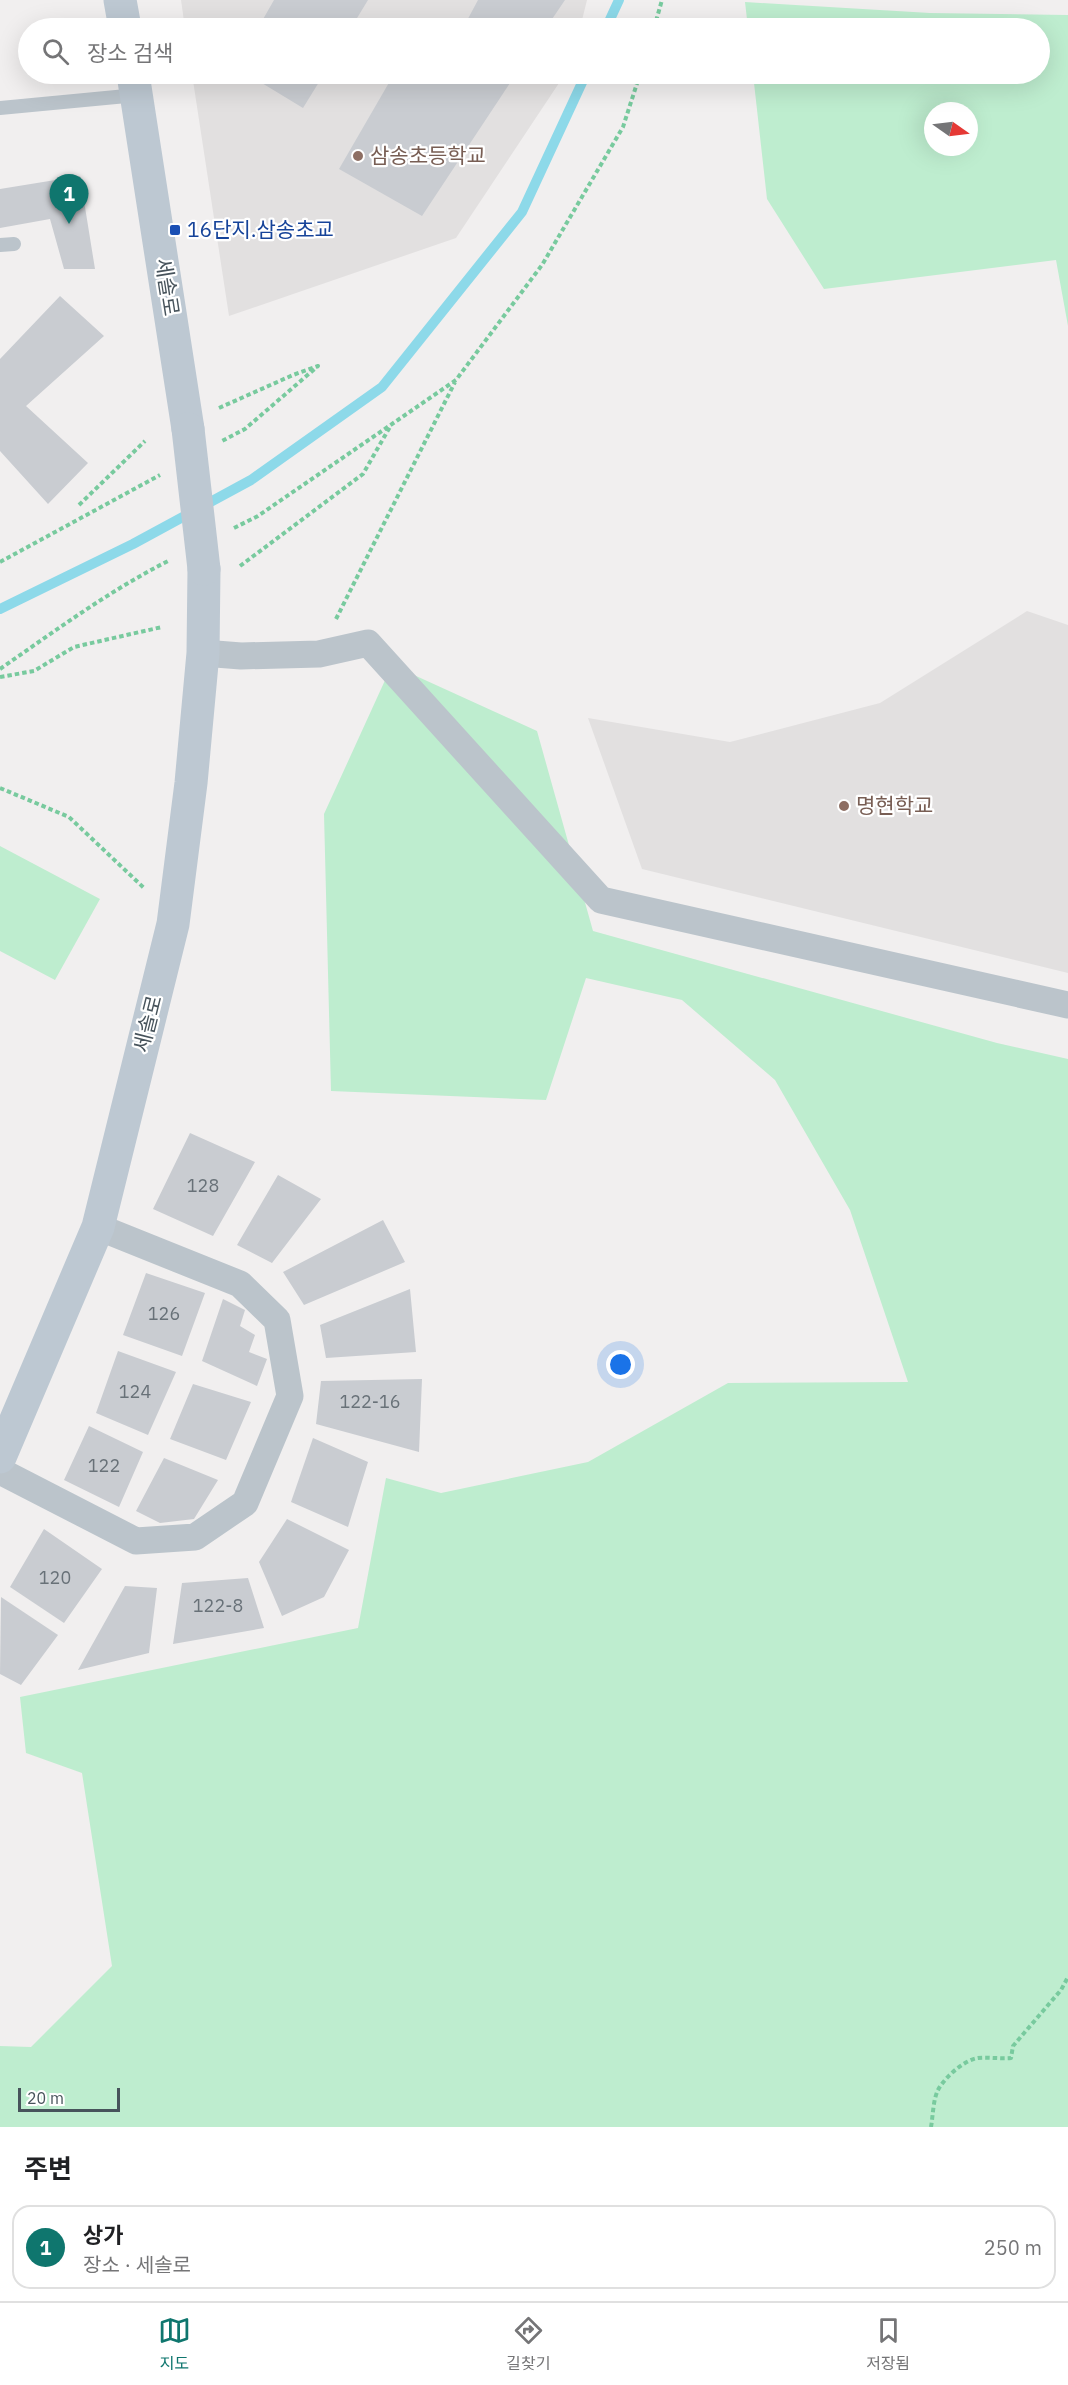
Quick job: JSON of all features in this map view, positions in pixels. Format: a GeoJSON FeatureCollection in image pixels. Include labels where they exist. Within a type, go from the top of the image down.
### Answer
{"type":"FeatureCollection","features":[{"type":"Feature","properties":{"kind":"street"},"geometry":{"type":"LineString","coordinates":[[120,0],[123,18]]}},
{"type":"Feature","properties":{"kind":"street","name":"세솔로"},"geometry":{"type":"LineString","coordinates":[[0,1457],[98,1227],[173,924],[203,653],[190,563],[188,429],[135,84]]}},
{"type":"Feature","properties":{"kind":"street"},"geometry":{"type":"LineString","coordinates":[[203,653],[241,656],[319,654],[368,643],[601,900],[1068,1005]]}},
{"type":"Feature","properties":{"kind":"street"},"geometry":{"type":"LineString","coordinates":[[0,1471],[136,1541],[195,1537],[245,1503],[290,1396],[277,1320],[240,1284],[98,1227]]}},
{"type":"Feature","properties":{"kind":"lane"},"geometry":{"type":"LineString","coordinates":[[0,108],[135,84]]}},
{"type":"Feature","properties":{"kind":"path"},"geometry":{"type":"LineString","coordinates":[[657,18],[662,0]]}},
{"type":"Feature","properties":{"kind":"path"},"geometry":{"type":"LineString","coordinates":[[333,625],[456,380],[542,265],[623,127],[637,84]]}},
{"type":"Feature","properties":{"kind":"path"},"geometry":{"type":"LineString","coordinates":[[218,409],[293,375]]}},
{"type":"Feature","properties":{"kind":"path"},"geometry":{"type":"LineString","coordinates":[[227,531],[258,516],[456,380]]}},
{"type":"Feature","properties":{"kind":"path"},"geometry":{"type":"LineString","coordinates":[[240,566],[363,474],[393,422]]}},
{"type":"Feature","properties":{"kind":"path"},"geometry":{"type":"LineString","coordinates":[[79,505],[145,441]]}},
{"type":"Feature","properties":{"kind":"path"},"geometry":{"type":"LineString","coordinates":[[0,669],[127,584],[190,563]]}},
{"type":"Feature","properties":{"kind":"path"},"geometry":{"type":"LineString","coordinates":[[0,677],[34,671],[74,647],[162,627]]}},
{"type":"Feature","properties":{"kind":"path"},"geometry":{"type":"LineString","coordinates":[[0,788],[69,817],[149,892]]}},
{"type":"Feature","properties":{"kind":"path"},"geometry":{"type":"LineString","coordinates":[[931,2127],[938,2090],[954,2072],[965,2062],[979,2058],[993,2060],[1011,2058],[1013,2046],[1061,1990],[1068,1977]]}},
{"type":"Feature","properties":{"kind":"shaded area"},"geometry":{"type":"Polygon","coordinates":[[[181,0],[587,0],[582,18],[184,18],[181,0]]]}},
{"type":"Feature","properties":{"kind":"shaded area","name":"삼송초등학교"},"geometry":{"type":"Polygon","coordinates":[[[194,84],[558,84],[456,238],[229,316],[194,84]]]}},
{"type":"Feature","properties":{"kind":"shaded area","name":"명현학교"},"geometry":{"type":"Polygon","coordinates":[[[1027,611],[1068,625],[1068,973],[642,869],[588,718],[730,742],[880,703],[1027,611]]]}},
{"type":"Feature","properties":{"kind":"green space"},"geometry":{"type":"Polygon","coordinates":[[[745,2],[930,13],[1068,15],[1068,326],[1056,260],[824,289],[767,199],[754,84],[1050,84],[1050,18],[747,18],[745,2]]]}},
{"type":"Feature","properties":{"kind":"green space"},"geometry":{"type":"Polygon","coordinates":[[[392,665],[537,731],[593,931],[997,1043],[1068,1059],[1068,2127],[0,2127],[0,2046],[31,2047],[112,1966],[82,1773],[26,1753],[20,1697],[358,1628],[386,1478],[441,1493],[588,1462],[728,1383],[908,1382],[850,1210],[775,1080],[682,1000],[586,978],[546,1100],[331,1091],[324,814],[392,665]]]}},
{"type":"Feature","properties":{"kind":"green space"},"geometry":{"type":"Polygon","coordinates":[[[0,846],[100,899],[55,980],[0,951],[0,846]]]}},
{"type":"Feature","properties":{"kind":"building"},"geometry":{"type":"Polygon","coordinates":[[[274,0],[368,0],[357,18],[264,18],[274,0]]]}},
{"type":"Feature","properties":{"kind":"building"},"geometry":{"type":"Polygon","coordinates":[[[478,0],[565,0],[553,18],[468,18],[478,0]]]}},
{"type":"Feature","properties":{"kind":"building"},"geometry":{"type":"Polygon","coordinates":[[[263,84],[318,84],[303,108],[263,84]]]}},
{"type":"Feature","properties":{"kind":"building"},"geometry":{"type":"Polygon","coordinates":[[[388,84],[509,84],[422,216],[339,169],[388,84]]]}},
{"type":"Feature","properties":{"kind":"building"},"geometry":{"type":"Polygon","coordinates":[[[80,176],[95,269],[64,269],[50,219],[0,228],[0,189],[80,176]]]}},
{"type":"Feature","properties":{"kind":"building"},"geometry":{"type":"Polygon","coordinates":[[[60,296],[104,336],[26,406],[88,463],[48,504],[0,451],[0,359],[60,296]]]}},
{"type":"Feature","properties":{"kind":"building"},"geometry":{"type":"Polygon","coordinates":[[[190,1133],[255,1162],[213,1236],[153,1209],[190,1133]]]}},
{"type":"Feature","properties":{"kind":"building"},"geometry":{"type":"Polygon","coordinates":[[[278,1175],[321,1199],[272,1263],[237,1245],[278,1175]]]}},
{"type":"Feature","properties":{"kind":"building"},"geometry":{"type":"Polygon","coordinates":[[[383,1220],[405,1262],[304,1305],[283,1272],[383,1220]]]}},
{"type":"Feature","properties":{"kind":"building"},"geometry":{"type":"Polygon","coordinates":[[[146,1273],[205,1293],[182,1356],[123,1335],[146,1273]]]}},
{"type":"Feature","properties":{"kind":"building"},"geometry":{"type":"Polygon","coordinates":[[[410,1289],[416,1352],[326,1358],[320,1325],[410,1289]]]}},
{"type":"Feature","properties":{"kind":"building"},"geometry":{"type":"Polygon","coordinates":[[[223,1299],[245,1310],[240,1326],[255,1335],[249,1352],[267,1359],[257,1386],[202,1361],[223,1299]]]}},
{"type":"Feature","properties":{"kind":"building"},"geometry":{"type":"Polygon","coordinates":[[[118,1351],[176,1372],[148,1435],[96,1413],[118,1351]]]}},
{"type":"Feature","properties":{"kind":"building"},"geometry":{"type":"Polygon","coordinates":[[[422,1379],[419,1452],[316,1424],[321,1381],[422,1379]]]}},
{"type":"Feature","properties":{"kind":"building"},"geometry":{"type":"Polygon","coordinates":[[[193,1384],[251,1402],[226,1460],[170,1439],[193,1384]]]}},
{"type":"Feature","properties":{"kind":"building"},"geometry":{"type":"Polygon","coordinates":[[[89,1426],[143,1452],[119,1507],[64,1480],[89,1426]]]}},
{"type":"Feature","properties":{"kind":"building"},"geometry":{"type":"Polygon","coordinates":[[[313,1438],[368,1462],[348,1527],[291,1502],[313,1438]]]}},
{"type":"Feature","properties":{"kind":"building"},"geometry":{"type":"Polygon","coordinates":[[[164,1458],[218,1480],[194,1519],[160,1523],[136,1511],[164,1458]]]}},
{"type":"Feature","properties":{"kind":"building"},"geometry":{"type":"Polygon","coordinates":[[[287,1519],[349,1550],[324,1597],[282,1616],[259,1562],[287,1519]]]}},
{"type":"Feature","properties":{"kind":"building"},"geometry":{"type":"Polygon","coordinates":[[[44,1529],[102,1569],[64,1623],[10,1587],[44,1529]]]}},
{"type":"Feature","properties":{"kind":"building"},"geometry":{"type":"Polygon","coordinates":[[[248,1578],[264,1628],[173,1644],[182,1583],[248,1578]]]}},
{"type":"Feature","properties":{"kind":"building"},"geometry":{"type":"Polygon","coordinates":[[[125,1586],[157,1588],[149,1653],[78,1670],[125,1586]]]}},
{"type":"Feature","properties":{"kind":"building"},"geometry":{"type":"Polygon","coordinates":[[[1,1597],[58,1635],[21,1685],[0,1674],[1,1597]]]}},
{"type":"Feature","properties":{"kind":"waterway"},"geometry":{"type":"LineString","coordinates":[[611,18],[619,0]]}},
{"type":"Feature","properties":{"kind":"waterway"},"geometry":{"type":"LineString","coordinates":[[0,609],[133,544],[251,480],[382,387],[522,212],[581,84]]}},
{"type":"Feature","properties":{"kind":"place","name":"삼송초등학교"},"geometry":{"type":"Point","coordinates":[358,156]}},
{"type":"Feature","properties":{"kind":"place","name":"상가"},"geometry":{"type":"Point","coordinates":[69,224]}},
{"type":"Feature","properties":{"kind":"place","name":"16단지.삼송초교"},"geometry":{"type":"Point","coordinates":[175,230]}},
{"type":"Feature","properties":{"kind":"place","name":"명현학교"},"geometry":{"type":"Point","coordinates":[844,806]}}]}
